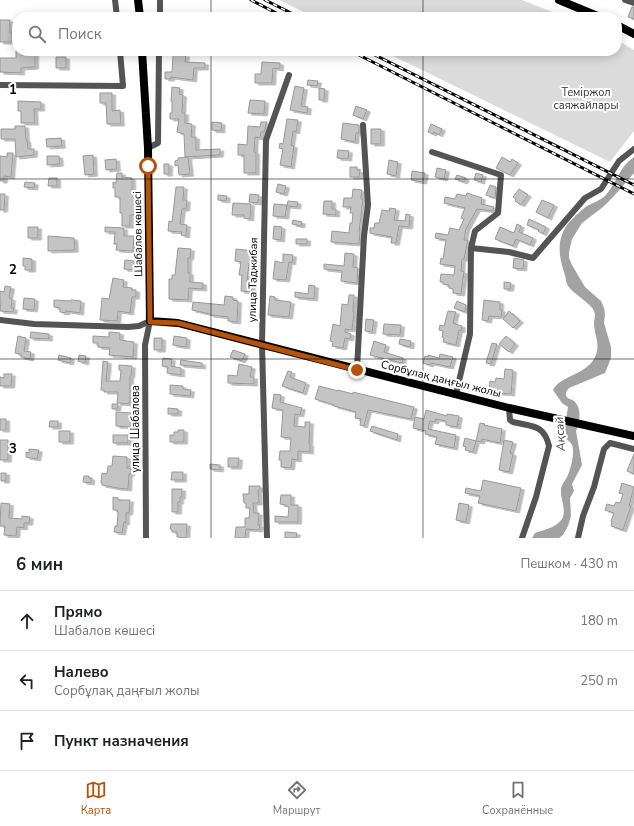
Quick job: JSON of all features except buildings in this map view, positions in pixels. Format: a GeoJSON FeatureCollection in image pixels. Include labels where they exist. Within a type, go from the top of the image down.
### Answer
{"type":"FeatureCollection","features":[{"type":"Feature","properties":{"kind":"main road"},"geometry":{"type":"LineString","coordinates":[[138,0],[139,12]]}},
{"type":"Feature","properties":{"kind":"main road"},"geometry":{"type":"LineString","coordinates":[[559,0],[588,12]]}},
{"type":"Feature","properties":{"kind":"main road"},"geometry":{"type":"LineString","coordinates":[[622,28],[634,34]]}},
{"type":"Feature","properties":{"kind":"main road","name":"Шабалов көшесі"},"geometry":{"type":"LineString","coordinates":[[142,56],[148,148],[150,322]]}},
{"type":"Feature","properties":{"kind":"main road","name":"Сорбұлақ даңғыл жолы"},"geometry":{"type":"LineString","coordinates":[[150,322],[178,323],[510,408],[634,436]]}},
{"type":"Feature","properties":{"kind":"street"},"geometry":{"type":"LineString","coordinates":[[115,0],[116,12]]}},
{"type":"Feature","properties":{"kind":"street"},"geometry":{"type":"LineString","coordinates":[[160,0],[160,12]]}},
{"type":"Feature","properties":{"kind":"street"},"geometry":{"type":"LineString","coordinates":[[625,0],[634,3]]}},
{"type":"Feature","properties":{"kind":"street"},"geometry":{"type":"LineString","coordinates":[[0,85],[123,86],[120,56]]}},
{"type":"Feature","properties":{"kind":"street"},"geometry":{"type":"LineString","coordinates":[[148,148],[158,144],[159,56]]}},
{"type":"Feature","properties":{"kind":"street","name":"улица Таджибая"},"geometry":{"type":"LineString","coordinates":[[268,538],[262,344],[266,140],[289,75]]}},
{"type":"Feature","properties":{"kind":"street"},"geometry":{"type":"LineString","coordinates":[[357,370],[364,236],[368,204],[363,125]]}},
{"type":"Feature","properties":{"kind":"street"},"geometry":{"type":"LineString","coordinates":[[471,248],[509,252],[532,258],[585,198],[601,189],[619,161],[634,149]]}},
{"type":"Feature","properties":{"kind":"street"},"geometry":{"type":"LineString","coordinates":[[432,152],[501,175],[498,213],[475,231],[471,248],[470,334],[456,394]]}},
{"type":"Feature","properties":{"kind":"street"},"geometry":{"type":"LineString","coordinates":[[0,320],[34,324],[128,327],[139,326],[150,322]]}},
{"type":"Feature","properties":{"kind":"street","name":"улица Шабалова"},"geometry":{"type":"LineString","coordinates":[[146,538],[145,345],[150,322]]}},
{"type":"Feature","properties":{"kind":"street"},"geometry":{"type":"LineString","coordinates":[[510,408],[510,420],[539,428],[544,431],[549,446],[536,497],[522,538]]}},
{"type":"Feature","properties":{"kind":"street"},"geometry":{"type":"LineString","coordinates":[[578,538],[583,516],[594,487],[604,449],[610,443],[634,448]]}},
{"type":"Feature","properties":{"kind":"green space"},"geometry":{"type":"Polygon","coordinates":[[[279,0],[522,0],[552,12],[304,12],[279,0]]]}},
{"type":"Feature","properties":{"kind":"green space","name":"Теміржол саяжайлары"},"geometry":{"type":"Polygon","coordinates":[[[622,43],[634,50],[634,131],[610,162],[393,56],[622,56],[622,43]]]}},
{"type":"Feature","properties":{"kind":"shaded area"},"geometry":{"type":"Polygon","coordinates":[[[634,157],[634,173],[603,207],[582,223],[572,239],[569,258],[572,265],[585,287],[601,301],[604,308],[604,323],[611,347],[611,358],[605,373],[569,388],[566,392],[566,396],[577,404],[579,411],[576,431],[582,465],[572,484],[574,491],[570,498],[571,516],[568,526],[563,535],[559,538],[532,538],[535,533],[554,526],[562,519],[564,508],[561,489],[568,475],[573,456],[572,445],[563,437],[561,430],[565,426],[568,407],[562,403],[553,390],[557,385],[589,365],[594,359],[597,351],[597,340],[594,327],[595,314],[593,309],[567,284],[560,256],[561,237],[567,225],[577,214],[587,206],[605,196],[621,170],[634,157]]]}},
{"type":"Feature","properties":{"kind":"railway"},"geometry":{"type":"LineString","coordinates":[[251,0],[274,12]]}},
{"type":"Feature","properties":{"kind":"railway"},"geometry":{"type":"LineString","coordinates":[[265,0],[289,12]]}},
{"type":"Feature","properties":{"kind":"railway"},"geometry":{"type":"LineString","coordinates":[[361,56],[634,194]]}},
{"type":"Feature","properties":{"kind":"railway"},"geometry":{"type":"LineString","coordinates":[[377,56],[634,185]]}},
{"type":"Feature","properties":{"kind":"route"},"geometry":{"type":"LineString","coordinates":[[148,166],[150,322],[178,323],[357,370]]}},
{"type":"Feature","properties":{"kind":"water label","name":"Ақсай"},"geometry":{"type":"Point","coordinates":[560,434]}}]}
